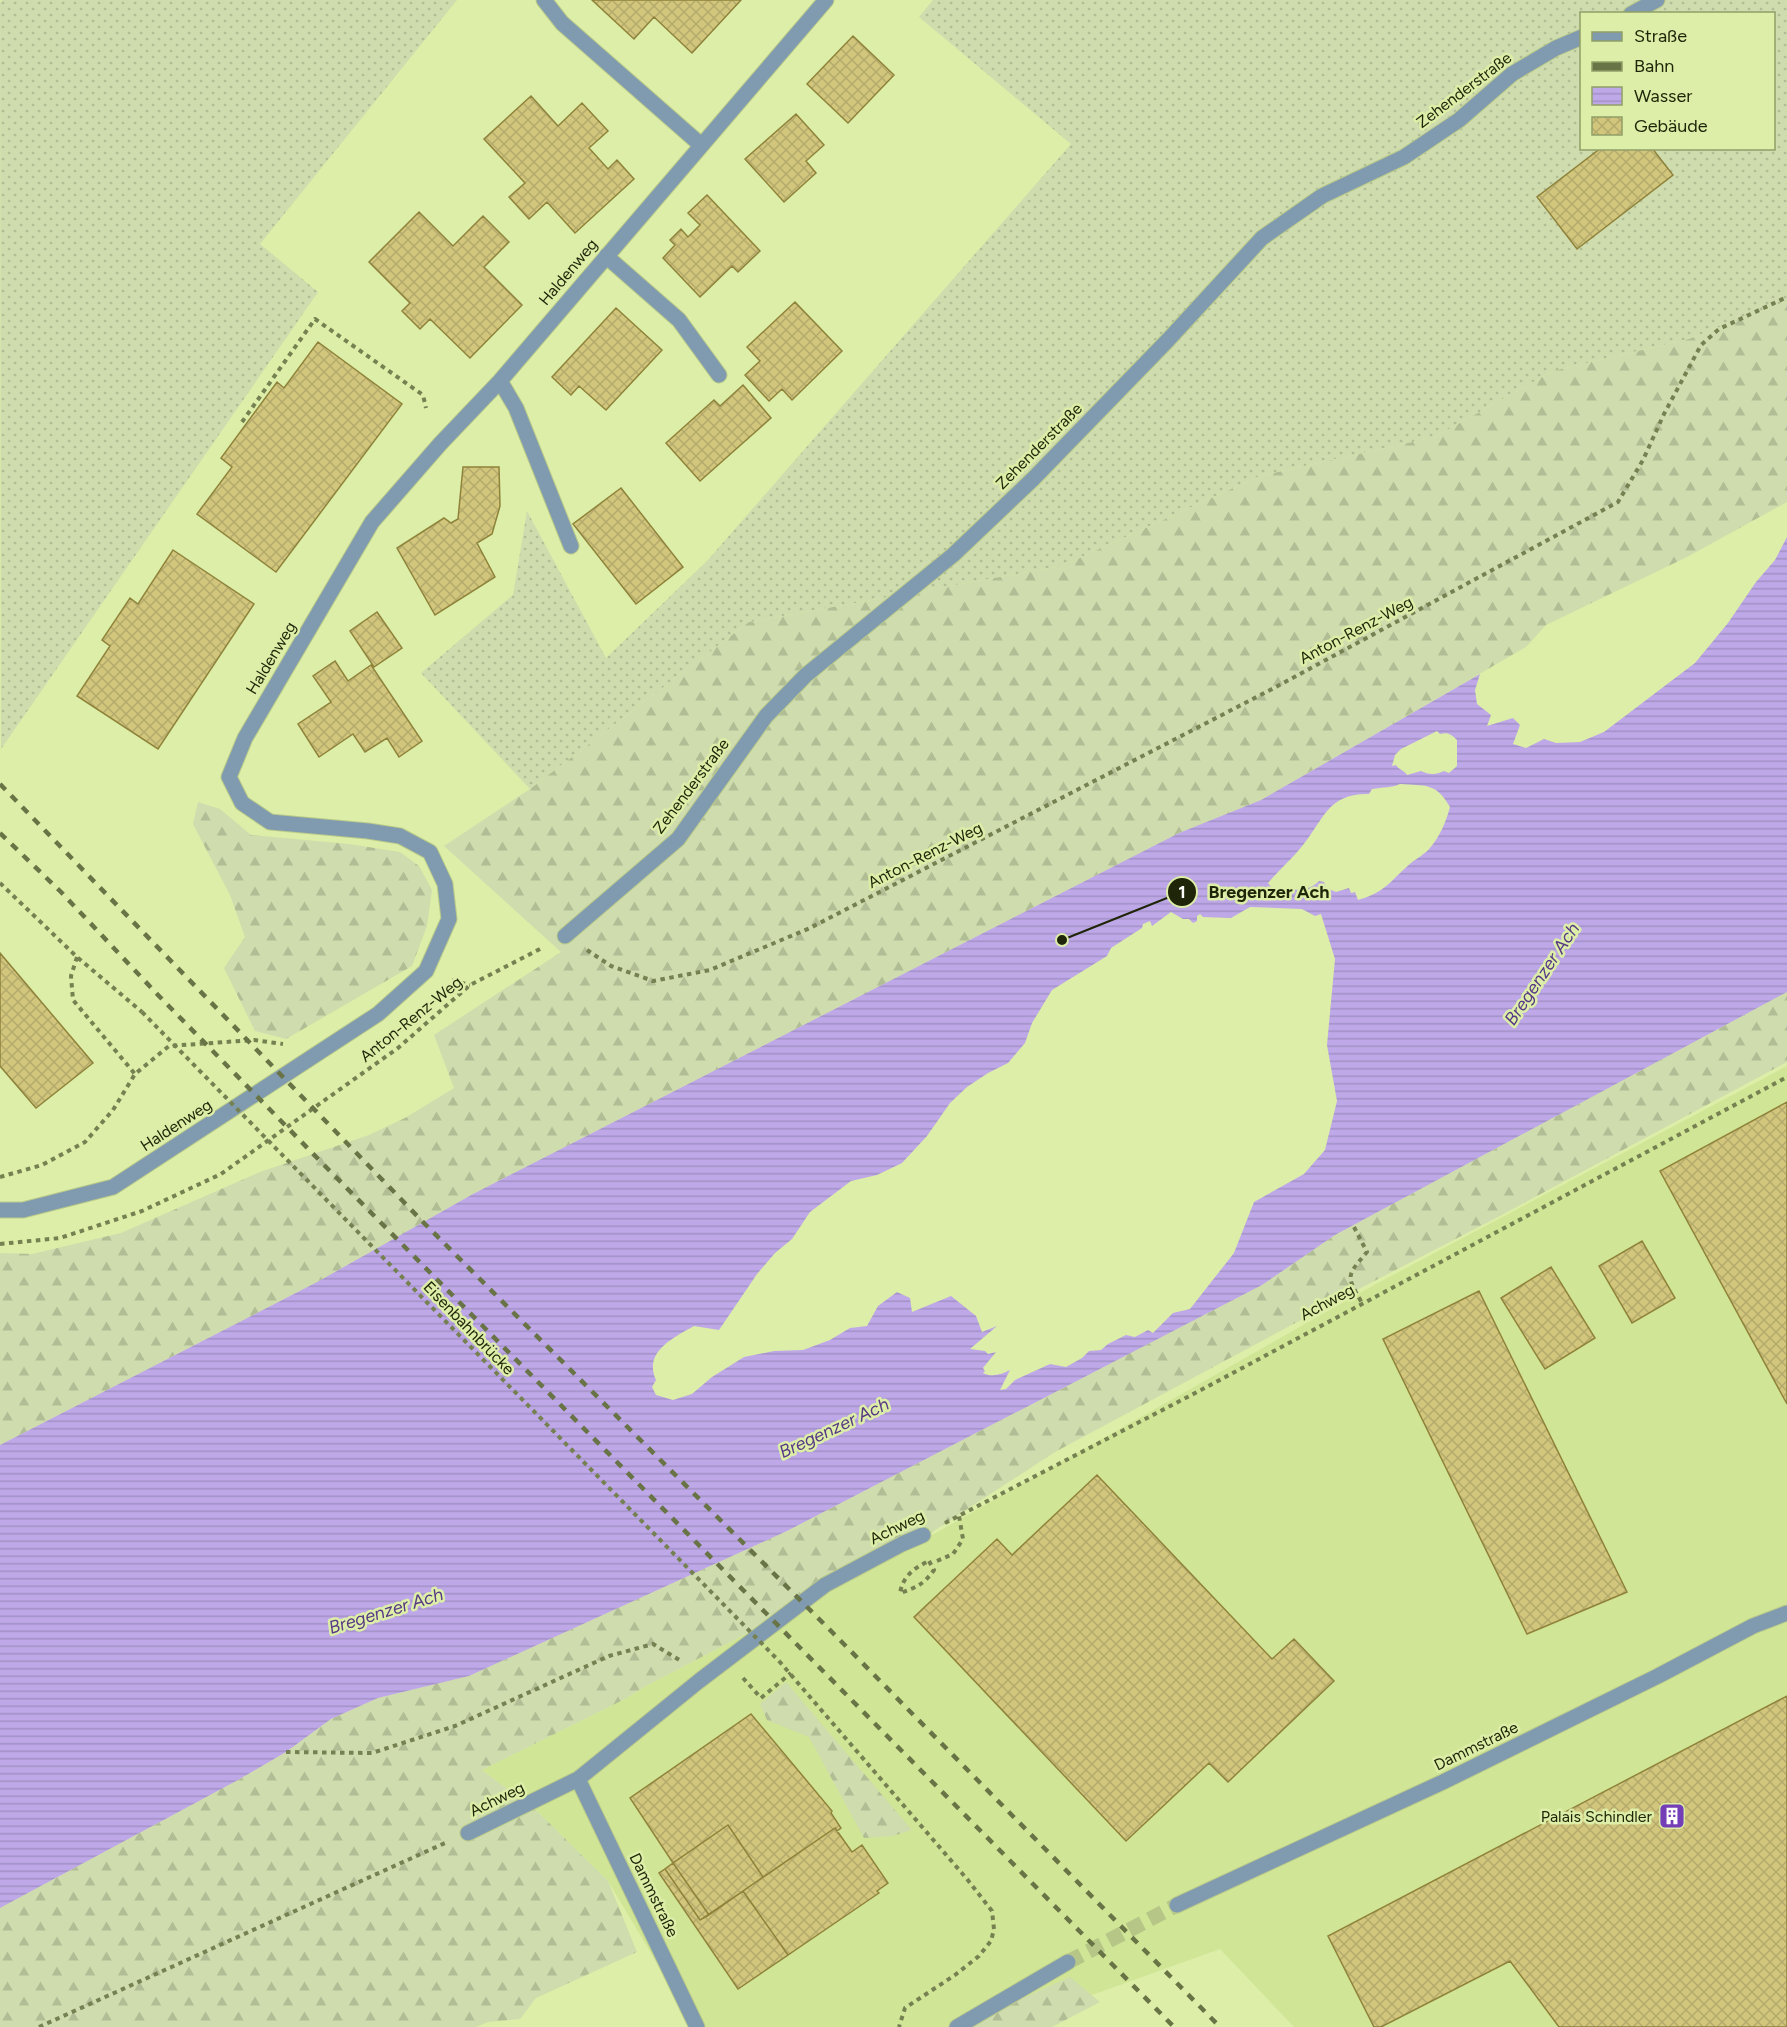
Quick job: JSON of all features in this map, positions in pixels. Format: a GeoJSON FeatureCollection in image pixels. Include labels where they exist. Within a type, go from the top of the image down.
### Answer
{"type":"FeatureCollection","features":[{"type":"Feature","properties":{"kind":"street"},"geometry":{"type":"LineString","coordinates":[[544,0],[562,23],[701,145]]}},
{"type":"Feature","properties":{"kind":"street","name":"Haldenweg"},"geometry":{"type":"LineString","coordinates":[[0,1210],[23,1210],[113,1187],[378,1014],[426,971],[449,919],[445,884],[430,852],[400,836],[270,822],[242,803],[229,777],[245,738],[372,522],[440,444],[500,381],[826,0]]}},
{"type":"Feature","properties":{"kind":"street"},"geometry":{"type":"LineString","coordinates":[[1635,12],[1658,0]]}},
{"type":"Feature","properties":{"kind":"street","name":"Zehenderstraße"},"geometry":{"type":"LineString","coordinates":[[565,936],[678,839],[766,716],[806,675],[953,555],[1033,479],[1168,340],[1262,238],[1322,196],[1404,157],[1458,120],[1512,74],[1556,48],[1580,37]]}},
{"type":"Feature","properties":{"kind":"street"},"geometry":{"type":"LineString","coordinates":[[606,256],[679,320],[719,375]]}},
{"type":"Feature","properties":{"kind":"street"},"geometry":{"type":"LineString","coordinates":[[500,381],[516,408],[571,546]]}},
{"type":"Feature","properties":{"kind":"street","name":"Achweg"},"geometry":{"type":"LineString","coordinates":[[468,1833],[578,1779],[699,1681],[825,1585],[923,1535]]}},
{"type":"Feature","properties":{"kind":"street","name":"Dammstraße"},"geometry":{"type":"LineString","coordinates":[[1177,1905],[1443,1782],[1753,1626],[1787,1612]]}},
{"type":"Feature","properties":{"kind":"street","name":"Dammstraße"},"geometry":{"type":"LineString","coordinates":[[578,1779],[697,2027]]}},
{"type":"Feature","properties":{"kind":"street"},"geometry":{"type":"LineString","coordinates":[[957,2027],[1068,1962]]}},
{"type":"Feature","properties":{"kind":"path","name":"Anton-Renz-Weg"},"geometry":{"type":"LineString","coordinates":[[0,1244],[60,1238],[142,1211],[221,1174],[399,1048],[470,985],[565,936],[611,966],[654,981],[710,970],[810,928],[1274,688],[1618,502],[1643,460],[1664,414],[1701,345],[1719,329],[1787,297]]}},
{"type":"Feature","properties":{"kind":"path"},"geometry":{"type":"LineString","coordinates":[[242,422],[315,319],[423,395],[426,408]]}},
{"type":"Feature","properties":{"kind":"path","name":"Eisenbahnbrücke"},"geometry":{"type":"LineString","coordinates":[[0,884],[77,957],[142,1012],[791,1673],[981,1895],[992,1911],[994,1929],[991,1941],[979,1956],[955,1975],[905,2008],[899,2027]]}},
{"type":"Feature","properties":{"kind":"path"},"geometry":{"type":"LineString","coordinates":[[77,957],[71,976],[74,1000],[135,1074]]}},
{"type":"Feature","properties":{"kind":"path"},"geometry":{"type":"LineString","coordinates":[[0,1177],[42,1165],[86,1142],[113,1110],[135,1074],[170,1046],[254,1040],[324,1049]]}},
{"type":"Feature","properties":{"kind":"path","name":"Achweg"},"geometry":{"type":"LineString","coordinates":[[923,1535],[1787,1077]]}},
{"type":"Feature","properties":{"kind":"path"},"geometry":{"type":"LineString","coordinates":[[1354,1227],[1367,1252],[1351,1271],[1350,1281],[1362,1303]]}},
{"type":"Feature","properties":{"kind":"path"},"geometry":{"type":"LineString","coordinates":[[931,1564],[953,1554],[963,1539],[959,1516]]}},
{"type":"Feature","properties":{"kind":"path"},"geometry":{"type":"LineString","coordinates":[[929,1561],[931,1564],[934,1570],[923,1583],[900,1593],[904,1580],[916,1567],[929,1561]]}},
{"type":"Feature","properties":{"kind":"path"},"geometry":{"type":"LineString","coordinates":[[286,1752],[372,1753],[455,1726],[609,1656],[653,1644],[683,1662],[699,1681]]}},
{"type":"Feature","properties":{"kind":"path"},"geometry":{"type":"LineString","coordinates":[[726,1660],[761,1698],[791,1673]]}},
{"type":"Feature","properties":{"kind":"path","name":"Achweg"},"geometry":{"type":"LineString","coordinates":[[39,2027],[468,1833]]}},
{"type":"Feature","properties":{"kind":"shaded area"},"geometry":{"type":"Polygon","coordinates":[[[1787,1066],[1787,2027],[1294,2027],[1220,1949],[1003,2027],[695,2027],[608,1881],[539,1813],[482,1770],[625,1699],[897,1555],[1374,1285],[1787,1066]]]}},
{"type":"Feature","properties":{"kind":"green space"},"geometry":{"type":"Polygon","coordinates":[[[2,0],[457,0],[260,244],[318,292],[1,749],[0,3],[2,0]]]}},
{"type":"Feature","properties":{"kind":"green space"},"geometry":{"type":"Polygon","coordinates":[[[933,0],[1787,0],[1787,301],[1689,339],[1553,371],[1435,437],[1260,476],[1062,566],[749,622],[530,789],[421,673],[513,595],[527,511],[606,658],[707,561],[1071,144],[919,17],[933,0]]]}},
{"type":"Feature","properties":{"kind":"green space"},"geometry":{"type":"Polygon","coordinates":[[[1787,301],[1787,502],[1687,557],[1546,625],[1526,647],[1261,800],[1179,833],[473,1194],[319,1281],[0,1445],[0,1253],[32,1254],[121,1233],[260,1172],[369,1135],[405,1118],[454,1088],[434,1035],[561,952],[444,846],[530,789],[749,622],[1062,566],[1260,476],[1435,437],[1553,371],[1689,339],[1787,301]]]}},
{"type":"Feature","properties":{"kind":"green space"},"geometry":{"type":"Polygon","coordinates":[[[198,802],[220,809],[251,835],[349,844],[400,852],[419,866],[432,890],[427,926],[412,966],[286,1039],[255,1031],[224,968],[245,937],[230,895],[193,824],[198,802]]]}},
{"type":"Feature","properties":{"kind":"green space"},"geometry":{"type":"Polygon","coordinates":[[[1787,992],[1787,1062],[1055,1452],[897,1555],[625,1699],[482,1770],[539,1813],[608,1881],[637,1952],[536,1998],[520,2019],[488,2022],[476,2027],[0,2027],[0,1908],[238,1780],[286,1752],[331,1719],[378,1698],[469,1676],[787,1531],[1262,1285],[1335,1235],[1787,992]]]}},
{"type":"Feature","properties":{"kind":"green space"},"geometry":{"type":"Polygon","coordinates":[[[786,1682],[912,1830],[893,1836],[864,1838],[809,1737],[767,1720],[760,1704],[786,1682]]]}},
{"type":"Feature","properties":{"kind":"green space"},"geometry":{"type":"Polygon","coordinates":[[[1070,1977],[1100,2002],[1052,2027],[970,2027],[1016,2001],[1070,1977]]]}},
{"type":"Feature","properties":{"kind":"water"},"geometry":{"type":"Polygon","coordinates":[[[1787,537],[1787,992],[1335,1235],[1262,1285],[787,1531],[469,1676],[378,1698],[331,1719],[286,1752],[238,1780],[0,1908],[0,1445],[319,1281],[473,1194],[1179,833],[1261,800],[1480,674],[1475,690],[1477,704],[1491,715],[1487,726],[1513,718],[1520,725],[1513,744],[1526,748],[1544,739],[1556,743],[1580,742],[1604,732],[1695,663],[1775,560],[1787,537]],[[1437,731],[1401,749],[1395,755],[1392,766],[1396,765],[1407,775],[1421,771],[1430,774],[1444,771],[1449,773],[1457,766],[1457,740],[1449,734],[1440,734],[1437,731]],[[1400,784],[1372,789],[1369,794],[1344,798],[1328,809],[1299,850],[1268,883],[1272,888],[1297,890],[1309,888],[1319,881],[1324,882],[1326,888],[1336,892],[1349,888],[1351,893],[1355,892],[1358,900],[1375,894],[1387,885],[1430,848],[1442,829],[1450,807],[1440,793],[1429,787],[1400,784]],[[1250,907],[1231,918],[1203,917],[1200,914],[1197,916],[1197,921],[1193,923],[1171,912],[1152,926],[1150,921],[1143,924],[1142,928],[1111,948],[1107,956],[1052,990],[1032,1023],[1025,1043],[1008,1063],[967,1087],[950,1103],[927,1136],[902,1163],[877,1175],[851,1181],[810,1212],[792,1239],[775,1253],[757,1274],[719,1330],[694,1326],[662,1347],[654,1361],[653,1370],[656,1380],[652,1387],[656,1395],[673,1400],[692,1394],[712,1377],[744,1357],[774,1351],[803,1350],[830,1340],[850,1328],[867,1326],[878,1306],[897,1292],[910,1298],[912,1312],[951,1296],[976,1316],[982,1332],[997,1326],[970,1349],[985,1351],[988,1354],[996,1352],[983,1368],[985,1371],[983,1373],[993,1375],[1010,1370],[1000,1390],[1006,1389],[1015,1380],[1050,1364],[1066,1367],[1089,1351],[1101,1350],[1126,1335],[1135,1337],[1148,1330],[1153,1333],[1173,1313],[1190,1309],[1234,1253],[1254,1202],[1304,1174],[1325,1150],[1337,1101],[1327,1045],[1335,959],[1321,914],[1315,916],[1302,909],[1250,907]]]}},
{"type":"Feature","properties":{"kind":"building"},"geometry":{"type":"Polygon","coordinates":[[[592,0],[741,0],[692,53],[654,17],[634,39],[592,0]]]}},
{"type":"Feature","properties":{"kind":"building"},"geometry":{"type":"Polygon","coordinates":[[[853,36],[894,75],[848,123],[807,84],[853,36]]]}},
{"type":"Feature","properties":{"kind":"building"},"geometry":{"type":"Polygon","coordinates":[[[531,96],[558,126],[582,103],[608,131],[589,148],[608,169],[617,160],[634,179],[575,233],[547,202],[529,219],[509,197],[525,183],[484,139],[531,96]]]}},
{"type":"Feature","properties":{"kind":"building"},"geometry":{"type":"Polygon","coordinates":[[[796,114],[824,145],[806,161],[816,173],[784,202],[745,159],[796,114]]]}},
{"type":"Feature","properties":{"kind":"building"},"geometry":{"type":"Polygon","coordinates":[[[1598,150],[1654,150],[1673,175],[1577,249],[1537,197],[1598,150]]]}},
{"type":"Feature","properties":{"kind":"building"},"geometry":{"type":"Polygon","coordinates":[[[707,195],[760,251],[738,272],[732,266],[700,297],[663,258],[675,245],[670,240],[681,229],[688,237],[700,225],[688,213],[707,195]]]}},
{"type":"Feature","properties":{"kind":"building"},"geometry":{"type":"Polygon","coordinates":[[[419,212],[453,246],[483,216],[509,242],[484,267],[522,305],[470,358],[430,319],[420,329],[402,311],[410,303],[369,262],[419,212]]]}},
{"type":"Feature","properties":{"kind":"building"},"geometry":{"type":"Polygon","coordinates":[[[795,302],[842,351],[792,400],[782,389],[769,401],[745,375],[760,361],[747,347],[795,302]]]}},
{"type":"Feature","properties":{"kind":"building"},"geometry":{"type":"Polygon","coordinates":[[[616,308],[662,350],[606,410],[579,386],[571,395],[552,377],[616,308]]]}},
{"type":"Feature","properties":{"kind":"building"},"geometry":{"type":"Polygon","coordinates":[[[318,342],[402,404],[276,572],[197,514],[232,467],[221,458],[277,382],[284,388],[318,342]]]}},
{"type":"Feature","properties":{"kind":"building"},"geometry":{"type":"Polygon","coordinates":[[[743,385],[771,418],[700,481],[666,443],[714,400],[720,406],[743,385]]]}},
{"type":"Feature","properties":{"kind":"building"},"geometry":{"type":"Polygon","coordinates":[[[463,467],[499,467],[500,506],[492,534],[477,543],[495,577],[435,615],[397,548],[444,518],[451,523],[458,519],[463,467]]]}},
{"type":"Feature","properties":{"kind":"building"},"geometry":{"type":"Polygon","coordinates":[[[621,488],[683,567],[636,604],[573,524],[621,488]]]}},
{"type":"Feature","properties":{"kind":"building"},"geometry":{"type":"Polygon","coordinates":[[[173,550],[254,604],[158,749],[77,696],[110,646],[102,640],[130,598],[138,604],[173,550]]]}},
{"type":"Feature","properties":{"kind":"building"},"geometry":{"type":"Polygon","coordinates":[[[377,612],[402,648],[374,667],[350,631],[377,612]]]}},
{"type":"Feature","properties":{"kind":"building"},"geometry":{"type":"Polygon","coordinates":[[[335,661],[348,681],[371,665],[422,741],[399,757],[387,738],[365,752],[353,734],[319,757],[298,724],[331,702],[313,676],[335,661]]]}},
{"type":"Feature","properties":{"kind":"building"},"geometry":{"type":"Polygon","coordinates":[[[0,953],[93,1063],[36,1108],[0,1066],[0,953]]]}},
{"type":"Feature","properties":{"kind":"building"},"geometry":{"type":"Polygon","coordinates":[[[1787,1102],[1787,1404],[1660,1171],[1787,1102]]]}},
{"type":"Feature","properties":{"kind":"building"},"geometry":{"type":"Polygon","coordinates":[[[1642,1241],[1675,1298],[1632,1323],[1599,1266],[1642,1241]]]}},
{"type":"Feature","properties":{"kind":"building"},"geometry":{"type":"Polygon","coordinates":[[[1551,1267],[1595,1338],[1545,1369],[1501,1298],[1551,1267]]]}},
{"type":"Feature","properties":{"kind":"building"},"geometry":{"type":"Polygon","coordinates":[[[1479,1291],[1627,1592],[1527,1634],[1383,1339],[1479,1291]]]}},
{"type":"Feature","properties":{"kind":"building"},"geometry":{"type":"Polygon","coordinates":[[[1097,1475],[1272,1659],[1294,1639],[1334,1681],[1228,1782],[1209,1763],[1126,1841],[914,1617],[997,1539],[1012,1555],[1097,1475]]]}},
{"type":"Feature","properties":{"kind":"building","name":"Palais Schindler"},"geometry":{"type":"Polygon","coordinates":[[[1787,1696],[1787,2027],[1559,2027],[1510,1961],[1381,2027],[1374,2027],[1328,1936],[1787,1696]]]}},
{"type":"Feature","properties":{"kind":"building"},"geometry":{"type":"Polygon","coordinates":[[[751,1714],[832,1811],[831,1813],[841,1828],[837,1831],[835,1828],[763,1877],[728,1825],[673,1863],[630,1798],[751,1714]]]}},
{"type":"Feature","properties":{"kind":"building"},"geometry":{"type":"Polygon","coordinates":[[[728,1825],[763,1877],[709,1915],[673,1863],[728,1825]]]}},
{"type":"Feature","properties":{"kind":"building"},"geometry":{"type":"Polygon","coordinates":[[[835,1828],[852,1852],[862,1845],[888,1883],[877,1891],[879,1893],[788,1955],[743,1891],[835,1828]]]}},
{"type":"Feature","properties":{"kind":"building"},"geometry":{"type":"Polygon","coordinates":[[[673,1863],[709,1915],[700,1920],[665,1869],[673,1863]]]}},
{"type":"Feature","properties":{"kind":"building"},"geometry":{"type":"Polygon","coordinates":[[[665,1869],[700,1920],[743,1891],[788,1955],[738,1989],[659,1873],[665,1869]]]}},
{"type":"Feature","properties":{"kind":"tunnel"},"geometry":{"type":"LineString","coordinates":[[1068,1962],[1177,1905]]}},
{"type":"Feature","properties":{"kind":"railway"},"geometry":{"type":"LineString","coordinates":[[0,784],[424,1223],[833,1633],[1220,2027]]}},
{"type":"Feature","properties":{"kind":"railway"},"geometry":{"type":"LineString","coordinates":[[0,833],[61,892],[326,1167],[1174,2027]]}},
{"type":"Feature","properties":{"kind":"place","name":"Bregenzer Ach"},"geometry":{"type":"Point","coordinates":[1062,940]}},
{"type":"Feature","properties":{"kind":"place","name":"Palais Schindler"},"geometry":{"type":"Point","coordinates":[1672,1816]}}]}
